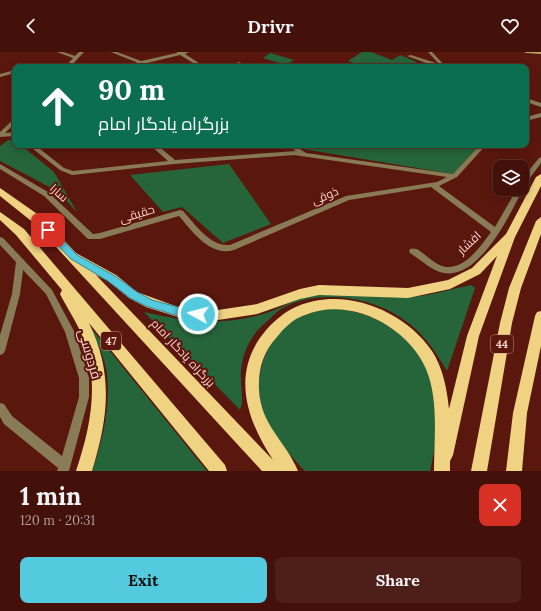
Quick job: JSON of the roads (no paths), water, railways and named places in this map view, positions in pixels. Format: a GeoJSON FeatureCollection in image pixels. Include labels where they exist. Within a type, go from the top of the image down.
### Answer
{"type":"FeatureCollection","features":[{"type":"Feature","properties":{"kind":"highway"},"geometry":{"type":"LineString","coordinates":[[442,471],[473,336],[510,237],[541,177]]}},
{"type":"Feature","properties":{"kind":"highway","name":"بزرگراه یادگار امام"},"geometry":{"type":"LineString","coordinates":[[0,191],[39,221],[273,471]]}},
{"type":"Feature","properties":{"kind":"highway","name":"47"},"geometry":{"type":"LineString","coordinates":[[0,215],[20,232],[219,471]]}},
{"type":"Feature","properties":{"kind":"highway","name":"44"},"geometry":{"type":"LineString","coordinates":[[479,471],[506,323],[515,288],[541,221]]}},
{"type":"Feature","properties":{"kind":"highway"},"geometry":{"type":"LineString","coordinates":[[74,257],[112,278],[133,295],[150,303],[178,312],[218,315],[257,309],[300,294],[318,290],[408,293],[444,286],[476,271],[510,237]]}},
{"type":"Feature","properties":{"kind":"highway"},"geometry":{"type":"LineString","coordinates":[[54,272],[89,337],[99,368],[101,383],[98,416],[84,471]]}},
{"type":"Feature","properties":{"kind":"highway"},"geometry":{"type":"LineString","coordinates":[[290,471],[263,427],[255,409],[252,379],[255,362],[269,334],[292,314],[304,308],[320,304],[337,304],[352,305],[366,309],[386,318],[403,329],[417,342],[427,356],[440,390],[442,471]]}},
{"type":"Feature","properties":{"kind":"highway"},"geometry":{"type":"LineString","coordinates":[[514,471],[520,413],[541,316]]}},
{"type":"Feature","properties":{"kind":"main road"},"geometry":{"type":"LineString","coordinates":[[526,52],[541,53]]}},
{"type":"Feature","properties":{"kind":"street"},"geometry":{"type":"LineString","coordinates":[[59,52],[76,58]]}},
{"type":"Feature","properties":{"kind":"street"},"geometry":{"type":"LineString","coordinates":[[70,64],[82,52]]}},
{"type":"Feature","properties":{"kind":"street"},"geometry":{"type":"LineString","coordinates":[[113,52],[140,63],[187,52]]}},
{"type":"Feature","properties":{"kind":"street"},"geometry":{"type":"LineString","coordinates":[[430,52],[440,64]]}},
{"type":"Feature","properties":{"kind":"street"},"geometry":{"type":"LineString","coordinates":[[180,53],[198,64]]}},
{"type":"Feature","properties":{"kind":"street"},"geometry":{"type":"LineString","coordinates":[[409,56],[434,64]]}},
{"type":"Feature","properties":{"kind":"street"},"geometry":{"type":"LineString","coordinates":[[0,76],[12,72]]}},
{"type":"Feature","properties":{"kind":"street"},"geometry":{"type":"LineString","coordinates":[[529,101],[541,105]]}},
{"type":"Feature","properties":{"kind":"street"},"geometry":{"type":"LineString","coordinates":[[529,118],[541,115]]}},
{"type":"Feature","properties":{"kind":"street"},"geometry":{"type":"LineString","coordinates":[[0,135],[12,123]]}},
{"type":"Feature","properties":{"kind":"street"},"geometry":{"type":"LineString","coordinates":[[0,135],[12,134]]}},
{"type":"Feature","properties":{"kind":"street"},"geometry":{"type":"LineString","coordinates":[[35,148],[62,169],[72,173],[274,153],[304,153],[456,176]]}},
{"type":"Feature","properties":{"kind":"street"},"geometry":{"type":"LineString","coordinates":[[157,148],[174,162]]}},
{"type":"Feature","properties":{"kind":"street"},"geometry":{"type":"LineString","coordinates":[[295,148],[304,153]]}},
{"type":"Feature","properties":{"kind":"street","name":"ذوقی"},"geometry":{"type":"LineString","coordinates":[[180,213],[212,245],[217,248],[227,249],[348,198],[433,185],[456,176],[480,148]]}},
{"type":"Feature","properties":{"kind":"street"},"geometry":{"type":"LineString","coordinates":[[529,175],[541,159]]}},
{"type":"Feature","properties":{"kind":"street","name":"سارا"},"geometry":{"type":"LineString","coordinates":[[0,166],[46,194],[87,234],[94,238],[100,236]]}},
{"type":"Feature","properties":{"kind":"street"},"geometry":{"type":"LineString","coordinates":[[433,185],[496,232]]}},
{"type":"Feature","properties":{"kind":"street","name":"افشار"},"geometry":{"type":"LineString","coordinates":[[413,251],[438,267],[447,270],[455,270],[469,262],[481,252],[504,221],[516,196]]}},
{"type":"Feature","properties":{"kind":"street","name":"حقیقی"},"geometry":{"type":"LineString","coordinates":[[100,236],[180,213]]}},
{"type":"Feature","properties":{"kind":"street","name":"فردوسی"},"geometry":{"type":"LineString","coordinates":[[0,240],[49,292],[69,331],[84,378],[84,397],[64,469],[8,420],[0,408]]}},
{"type":"Feature","properties":{"kind":"street"},"geometry":{"type":"LineString","coordinates":[[0,351],[16,294],[20,262]]}}]}
